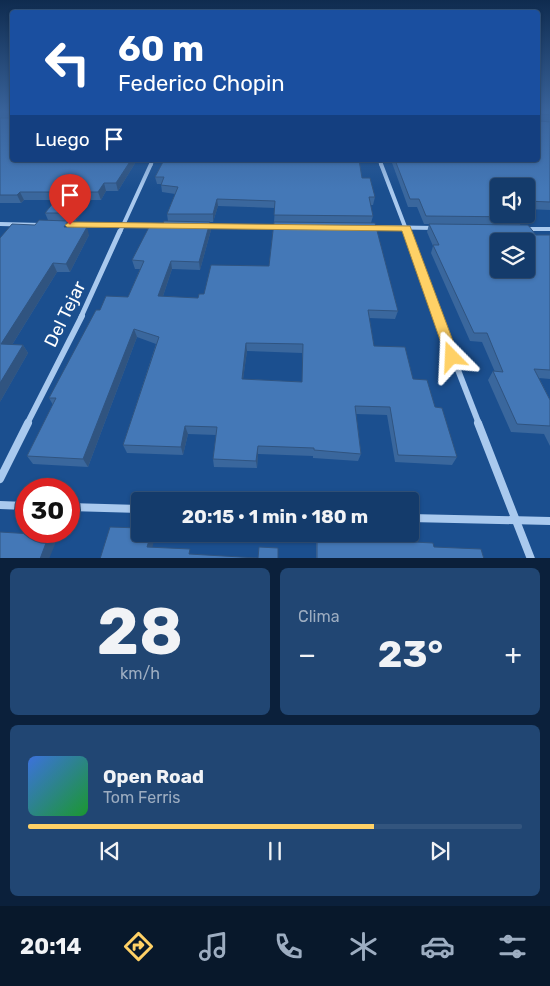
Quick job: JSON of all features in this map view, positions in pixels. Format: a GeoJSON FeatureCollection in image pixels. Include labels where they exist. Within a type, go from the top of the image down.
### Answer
{"type":"FeatureCollection","features":[{"type":"Feature","properties":{"kind":"street","name":"Del Tejar"},"geometry":{"type":"LineString","coordinates":[[0,479],[81,316],[152,162]]}},
{"type":"Feature","properties":{"kind":"street"},"geometry":{"type":"LineString","coordinates":[[380,162],[406,228],[438,320],[531,558]]}},
{"type":"Feature","properties":{"kind":"street"},"geometry":{"type":"LineString","coordinates":[[0,224],[47,225]]}},
{"type":"Feature","properties":{"kind":"street"},"geometry":{"type":"LineString","coordinates":[[57,225],[172,226]]}},
{"type":"Feature","properties":{"kind":"street"},"geometry":{"type":"LineString","coordinates":[[201,226],[289,227]]}},
{"type":"Feature","properties":{"kind":"street"},"geometry":{"type":"LineString","coordinates":[[367,227],[445,228]]}},
{"type":"Feature","properties":{"kind":"street"},"geometry":{"type":"LineString","coordinates":[[521,229],[550,229]]}},
{"type":"Feature","properties":{"kind":"street"},"geometry":{"type":"LineString","coordinates":[[0,505],[15,506]]}},
{"type":"Feature","properties":{"kind":"street"},"geometry":{"type":"LineString","coordinates":[[80,507],[131,510]]}},
{"type":"Feature","properties":{"kind":"street"},"geometry":{"type":"LineString","coordinates":[[419,518],[550,521]]}},
{"type":"Feature","properties":{"kind":"building"},"geometry":{"type":"Polygon","coordinates":[[[0,137],[10,137],[10,162],[130,162],[116,183],[104,183],[98,192],[88,192],[74,213],[45,213],[62,192],[20,192],[17,195],[0,195],[0,137]]]}},
{"type":"Feature","properties":{"kind":"building"},"geometry":{"type":"Polygon","coordinates":[[[540,137],[550,137],[550,202],[535,201],[535,178],[490,178],[490,217],[426,216],[419,199],[410,199],[396,162],[540,162],[540,137]]]}},
{"type":"Feature","properties":{"kind":"building"},"geometry":{"type":"Polygon","coordinates":[[[163,162],[359,162],[362,178],[370,178],[375,197],[369,197],[373,216],[274,215],[275,201],[217,199],[213,214],[167,214],[178,187],[161,185],[164,177],[155,177],[163,162]]]}},
{"type":"Feature","properties":{"kind":"building"},"geometry":{"type":"Polygon","coordinates":[[[39,220],[68,221],[64,227],[87,227],[66,264],[53,263],[1,344],[23,345],[0,383],[0,238],[12,224],[35,225],[39,220]]]}},
{"type":"Feature","properties":{"kind":"building"},"geometry":{"type":"Polygon","coordinates":[[[164,221],[210,222],[199,262],[171,261],[158,296],[198,298],[199,294],[204,294],[211,265],[269,266],[274,222],[375,223],[398,311],[368,310],[374,346],[405,347],[413,379],[427,380],[435,407],[442,408],[457,457],[398,455],[390,407],[355,406],[361,454],[314,450],[314,448],[258,446],[256,461],[213,459],[217,427],[185,426],[181,447],[123,445],[159,337],[134,329],[83,459],[27,456],[56,398],[49,398],[96,310],[100,310],[106,296],[128,297],[144,261],[132,260],[149,227],[162,227],[164,221]],[[246,343],[242,379],[302,382],[303,344],[246,343]]]}},
{"type":"Feature","properties":{"kind":"building"},"geometry":{"type":"Polygon","coordinates":[[[429,224],[528,225],[534,233],[490,233],[490,278],[535,278],[535,234],[550,235],[550,370],[534,369],[550,400],[550,426],[517,424],[493,371],[503,372],[487,333],[474,333],[433,245],[439,245],[429,224]]]}},
{"type":"Feature","properties":{"kind":"building"},"geometry":{"type":"Polygon","coordinates":[[[110,527],[131,528],[131,542],[149,542],[147,547],[190,549],[189,554],[258,558],[100,558],[110,527]]]}},
{"type":"Feature","properties":{"kind":"building"},"geometry":{"type":"Polygon","coordinates":[[[0,532],[15,533],[15,543],[46,543],[40,558],[0,558],[0,532]]]}},
{"type":"Feature","properties":{"kind":"building"},"geometry":{"type":"Polygon","coordinates":[[[317,542],[433,543],[434,547],[481,549],[484,558],[317,558],[317,542]]]}},
{"type":"Feature","properties":{"kind":"building"},"geometry":{"type":"Polygon","coordinates":[[[259,547],[278,548],[278,558],[258,558],[259,547]]]}},
{"type":"Feature","properties":{"kind":"route"},"geometry":{"type":"LineString","coordinates":[[70,225],[406,228],[452,357]]}}]}
